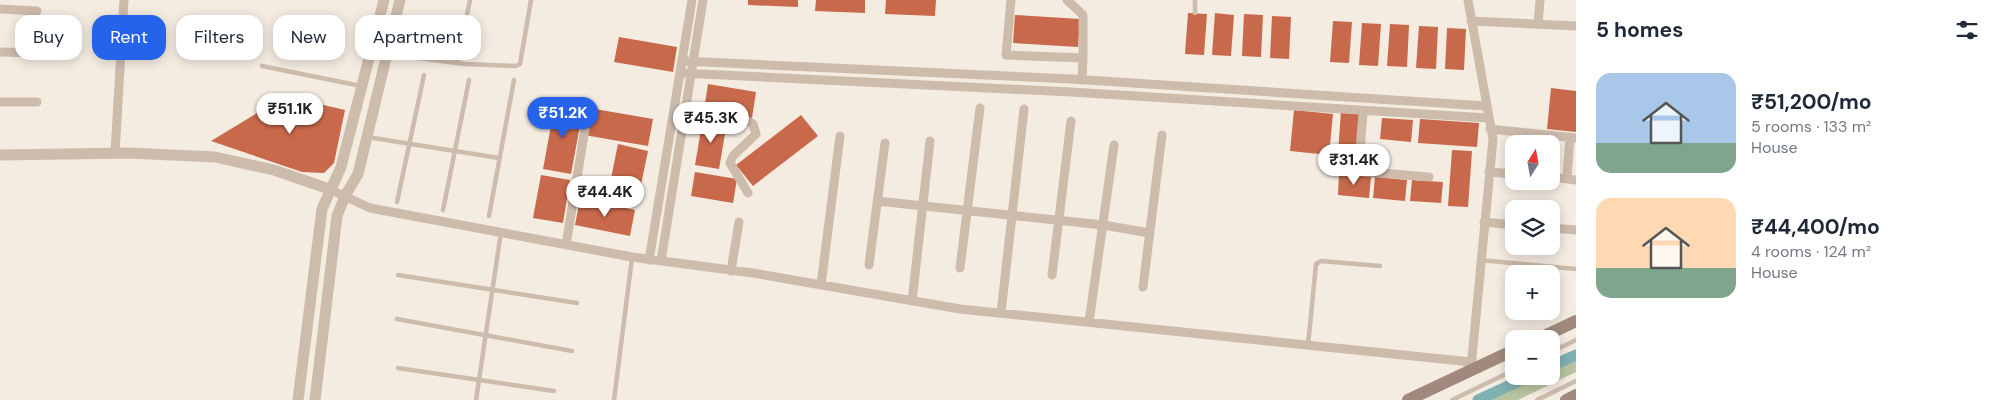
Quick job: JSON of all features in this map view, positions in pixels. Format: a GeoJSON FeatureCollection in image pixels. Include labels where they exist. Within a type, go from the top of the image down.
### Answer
{"type":"FeatureCollection","features":[{"type":"Feature","properties":{"kind":"main road"},"geometry":{"type":"LineString","coordinates":[[1556,330],[1576,320]]}},
{"type":"Feature","properties":{"kind":"main road"},"geometry":{"type":"LineString","coordinates":[[1408,400],[1471,366],[1505,353]]}},
{"type":"Feature","properties":{"kind":"main road"},"geometry":{"type":"LineString","coordinates":[[1566,400],[1576,395]]}},
{"type":"Feature","properties":{"kind":"street"},"geometry":{"type":"LineString","coordinates":[[115,153],[124,0]]}},
{"type":"Feature","properties":{"kind":"street"},"geometry":{"type":"LineString","coordinates":[[298,400],[322,209],[341,167],[384,0]]}},
{"type":"Feature","properties":{"kind":"street"},"geometry":{"type":"LineString","coordinates":[[396,15],[400,0]]}},
{"type":"Feature","properties":{"kind":"street"},"geometry":{"type":"LineString","coordinates":[[649,260],[692,0]]}},
{"type":"Feature","properties":{"kind":"street"},"geometry":{"type":"LineString","coordinates":[[661,262],[703,0]]}},
{"type":"Feature","properties":{"kind":"street"},"geometry":{"type":"LineString","coordinates":[[1011,0],[1006,55],[1083,58]]}},
{"type":"Feature","properties":{"kind":"street"},"geometry":{"type":"LineString","coordinates":[[1067,0],[1084,15],[1082,80]]}},
{"type":"Feature","properties":{"kind":"street"},"geometry":{"type":"LineString","coordinates":[[0,154],[115,153],[215,157],[274,170],[345,196],[370,208],[632,258],[731,271],[912,301],[1001,313],[1308,346],[1471,366],[1492,140],[1468,0]]}},
{"type":"Feature","properties":{"kind":"street"},"geometry":{"type":"LineString","coordinates":[[1538,24],[1540,0]]}},
{"type":"Feature","properties":{"kind":"street"},"geometry":{"type":"LineString","coordinates":[[0,9],[37,11]]}},
{"type":"Feature","properties":{"kind":"street"},"geometry":{"type":"LineString","coordinates":[[1471,21],[1576,26]]}},
{"type":"Feature","properties":{"kind":"street"},"geometry":{"type":"LineString","coordinates":[[0,52],[15,52]]}},
{"type":"Feature","properties":{"kind":"street"},"geometry":{"type":"LineString","coordinates":[[315,400],[337,216],[345,196],[358,174],[385,60]]}},
{"type":"Feature","properties":{"kind":"street"},"geometry":{"type":"LineString","coordinates":[[682,60],[1082,80],[1485,106]]}},
{"type":"Feature","properties":{"kind":"street"},"geometry":{"type":"LineString","coordinates":[[680,73],[1062,92],[1488,118]]}},
{"type":"Feature","properties":{"kind":"street"},"geometry":{"type":"LineString","coordinates":[[0,102],[38,102]]}},
{"type":"Feature","properties":{"kind":"street"},"geometry":{"type":"LineString","coordinates":[[960,268],[980,108]]}},
{"type":"Feature","properties":{"kind":"street"},"geometry":{"type":"LineString","coordinates":[[1001,313],[1024,109]]}},
{"type":"Feature","properties":{"kind":"street"},"geometry":{"type":"LineString","coordinates":[[566,245],[588,110]]}},
{"type":"Feature","properties":{"kind":"street"},"geometry":{"type":"LineString","coordinates":[[1363,110],[1362,167],[1368,172],[1429,177]]}},
{"type":"Feature","properties":{"kind":"street"},"geometry":{"type":"LineString","coordinates":[[685,111],[743,119],[753,124],[756,134],[732,156],[730,163],[748,193]]}},
{"type":"Feature","properties":{"kind":"street"},"geometry":{"type":"LineString","coordinates":[[1052,274],[1071,121]]}},
{"type":"Feature","properties":{"kind":"street"},"geometry":{"type":"LineString","coordinates":[[1490,129],[1573,137],[1572,179]]}},
{"type":"Feature","properties":{"kind":"street"},"geometry":{"type":"LineString","coordinates":[[1143,287],[1162,135]]}},
{"type":"Feature","properties":{"kind":"street"},"geometry":{"type":"LineString","coordinates":[[820,285],[840,136]]}},
{"type":"Feature","properties":{"kind":"street"},"geometry":{"type":"LineString","coordinates":[[912,301],[930,141]]}},
{"type":"Feature","properties":{"kind":"street"},"geometry":{"type":"LineString","coordinates":[[869,264],[884,143]]}},
{"type":"Feature","properties":{"kind":"street"},"geometry":{"type":"LineString","coordinates":[[1089,322],[1114,144]]}},
{"type":"Feature","properties":{"kind":"street"},"geometry":{"type":"LineString","coordinates":[[1489,172],[1505,174]]}},
{"type":"Feature","properties":{"kind":"street"},"geometry":{"type":"LineString","coordinates":[[877,201],[922,208],[1103,226],[1150,233]]}},
{"type":"Feature","properties":{"kind":"street"},"geometry":{"type":"LineString","coordinates":[[731,271],[739,222]]}},
{"type":"Feature","properties":{"kind":"street"},"geometry":{"type":"LineString","coordinates":[[1484,222],[1505,223]]}},
{"type":"Feature","properties":{"kind":"street"},"geometry":{"type":"LineString","coordinates":[[1560,229],[1576,230]]}},
{"type":"Feature","properties":{"kind":"lane"},"geometry":{"type":"LineString","coordinates":[[457,64],[470,0]]}},
{"type":"Feature","properties":{"kind":"lane"},"geometry":{"type":"LineString","coordinates":[[429,60],[457,64],[509,67],[520,64],[531,0]]}},
{"type":"Feature","properties":{"kind":"lane"},"geometry":{"type":"LineString","coordinates":[[1195,0],[1195,13]]}},
{"type":"Feature","properties":{"kind":"lane"},"geometry":{"type":"LineString","coordinates":[[262,66],[362,86]]}},
{"type":"Feature","properties":{"kind":"lane"},"geometry":{"type":"LineString","coordinates":[[397,202],[424,75]]}},
{"type":"Feature","properties":{"kind":"lane"},"geometry":{"type":"LineString","coordinates":[[443,210],[470,80]]}},
{"type":"Feature","properties":{"kind":"lane"},"geometry":{"type":"LineString","coordinates":[[489,216],[514,80]]}},
{"type":"Feature","properties":{"kind":"lane"},"geometry":{"type":"LineString","coordinates":[[367,136],[410,145],[499,158]]}},
{"type":"Feature","properties":{"kind":"lane"},"geometry":{"type":"LineString","coordinates":[[476,400],[501,232]]}},
{"type":"Feature","properties":{"kind":"lane"},"geometry":{"type":"LineString","coordinates":[[614,400],[632,258]]}},
{"type":"Feature","properties":{"kind":"lane"},"geometry":{"type":"LineString","coordinates":[[1480,260],[1576,269]]}},
{"type":"Feature","properties":{"kind":"lane"},"geometry":{"type":"LineString","coordinates":[[1308,346],[1316,264],[1321,261],[1380,266]]}},
{"type":"Feature","properties":{"kind":"lane"},"geometry":{"type":"LineString","coordinates":[[398,275],[577,303]]}},
{"type":"Feature","properties":{"kind":"lane"},"geometry":{"type":"LineString","coordinates":[[398,319],[572,351]]}},
{"type":"Feature","properties":{"kind":"lane"},"geometry":{"type":"LineString","coordinates":[[1560,348],[1576,340]]}},
{"type":"Feature","properties":{"kind":"lane"},"geometry":{"type":"LineString","coordinates":[[398,368],[554,391]]}},
{"type":"Feature","properties":{"kind":"lane"},"geometry":{"type":"LineString","coordinates":[[1452,400],[1505,374]]}},
{"type":"Feature","properties":{"kind":"lane"},"geometry":{"type":"LineString","coordinates":[[1537,400],[1576,381]]}},
{"type":"Feature","properties":{"kind":"green space"},"geometry":{"type":"Polygon","coordinates":[[[1576,351],[1576,372],[1560,380],[1560,359],[1576,351]]]}},
{"type":"Feature","properties":{"kind":"green space"},"geometry":{"type":"Polygon","coordinates":[[[1505,385],[1549,385],[1518,400],[1475,400],[1505,385]]]}},
{"type":"Feature","properties":{"kind":"building"},"geometry":{"type":"Polygon","coordinates":[[[748,0],[798,0],[798,7],[748,5],[748,0]]]}},
{"type":"Feature","properties":{"kind":"building"},"geometry":{"type":"Polygon","coordinates":[[[816,0],[865,0],[865,13],[815,11],[816,0]]]}},
{"type":"Feature","properties":{"kind":"building"},"geometry":{"type":"Polygon","coordinates":[[[886,0],[936,0],[935,16],[885,14],[886,0]]]}},
{"type":"Feature","properties":{"kind":"building"},"geometry":{"type":"Polygon","coordinates":[[[1188,13],[1207,14],[1204,55],[1185,54],[1188,13]]]}},
{"type":"Feature","properties":{"kind":"building"},"geometry":{"type":"Polygon","coordinates":[[[1215,13],[1234,15],[1231,56],[1212,55],[1215,13]]]}},
{"type":"Feature","properties":{"kind":"building"},"geometry":{"type":"Polygon","coordinates":[[[1244,14],[1263,15],[1261,57],[1242,56],[1244,14]]]}},
{"type":"Feature","properties":{"kind":"building"},"geometry":{"type":"Polygon","coordinates":[[[1015,15],[1080,19],[1078,47],[1013,43],[1015,15]]]}},
{"type":"Feature","properties":{"kind":"building"},"geometry":{"type":"Polygon","coordinates":[[[1272,16],[1291,17],[1289,59],[1270,58],[1272,16]]]}},
{"type":"Feature","properties":{"kind":"building"},"geometry":{"type":"Polygon","coordinates":[[[1333,21],[1352,22],[1349,63],[1330,62],[1333,21]]]}},
{"type":"Feature","properties":{"kind":"building"},"geometry":{"type":"Polygon","coordinates":[[[1362,23],[1381,24],[1378,66],[1359,65],[1362,23]]]}},
{"type":"Feature","properties":{"kind":"building"},"geometry":{"type":"Polygon","coordinates":[[[1390,24],[1409,25],[1407,67],[1387,66],[1390,24]]]}},
{"type":"Feature","properties":{"kind":"building"},"geometry":{"type":"Polygon","coordinates":[[[1419,26],[1438,27],[1436,69],[1416,68],[1419,26]]]}},
{"type":"Feature","properties":{"kind":"building"},"geometry":{"type":"Polygon","coordinates":[[[1447,28],[1466,29],[1464,70],[1445,69],[1447,28]]]}},
{"type":"Feature","properties":{"kind":"building"},"geometry":{"type":"Polygon","coordinates":[[[619,37],[677,47],[673,72],[614,62],[619,37]]]}},
{"type":"Feature","properties":{"kind":"building"},"geometry":{"type":"Polygon","coordinates":[[[708,84],[756,92],[752,118],[704,110],[708,84]]]}},
{"type":"Feature","properties":{"kind":"building"},"geometry":{"type":"Polygon","coordinates":[[[1551,88],[1576,91],[1576,132],[1547,129],[1551,88]]]}},
{"type":"Feature","properties":{"kind":"building"},"geometry":{"type":"Polygon","coordinates":[[[285,96],[345,110],[334,163],[324,173],[302,172],[211,141],[285,96]]]}},
{"type":"Feature","properties":{"kind":"building"},"geometry":{"type":"Polygon","coordinates":[[[555,104],[583,109],[571,174],[543,169],[555,104]]]}},
{"type":"Feature","properties":{"kind":"building"},"geometry":{"type":"Polygon","coordinates":[[[589,108],[653,119],[648,146],[584,135],[589,108]]]}},
{"type":"Feature","properties":{"kind":"building"},"geometry":{"type":"Polygon","coordinates":[[[1294,110],[1333,114],[1329,155],[1290,151],[1294,110]]]}},
{"type":"Feature","properties":{"kind":"building"},"geometry":{"type":"Polygon","coordinates":[[[1341,111],[1361,113],[1357,169],[1337,167],[1341,111]]]}},
{"type":"Feature","properties":{"kind":"building"},"geometry":{"type":"Polygon","coordinates":[[[801,115],[818,136],[753,186],[736,165],[801,115]]]}},
{"type":"Feature","properties":{"kind":"building"},"geometry":{"type":"Polygon","coordinates":[[[703,118],[727,122],[719,169],[695,165],[703,118]]]}},
{"type":"Feature","properties":{"kind":"building"},"geometry":{"type":"Polygon","coordinates":[[[1382,118],[1413,120],[1411,142],[1380,139],[1382,118]]]}},
{"type":"Feature","properties":{"kind":"building"},"geometry":{"type":"Polygon","coordinates":[[[1420,119],[1479,123],[1477,147],[1418,143],[1420,119]]]}},
{"type":"Feature","properties":{"kind":"building"},"geometry":{"type":"Polygon","coordinates":[[[618,144],[648,151],[637,204],[607,198],[618,144]]]}},
{"type":"Feature","properties":{"kind":"building"},"geometry":{"type":"Polygon","coordinates":[[[1452,150],[1472,151],[1468,207],[1448,206],[1452,150]]]}},
{"type":"Feature","properties":{"kind":"building"},"geometry":{"type":"Polygon","coordinates":[[[695,172],[737,179],[733,203],[691,196],[695,172]]]}},
{"type":"Feature","properties":{"kind":"building"},"geometry":{"type":"Polygon","coordinates":[[[1339,174],[1371,177],[1369,198],[1338,195],[1339,174]]]}},
{"type":"Feature","properties":{"kind":"building"},"geometry":{"type":"Polygon","coordinates":[[[541,175],[570,180],[563,223],[533,218],[541,175]]]}},
{"type":"Feature","properties":{"kind":"building"},"geometry":{"type":"Polygon","coordinates":[[[1375,177],[1407,180],[1405,201],[1373,198],[1375,177]]]}},
{"type":"Feature","properties":{"kind":"building"},"geometry":{"type":"Polygon","coordinates":[[[1412,180],[1443,182],[1441,203],[1410,201],[1412,180]]]}},
{"type":"Feature","properties":{"kind":"building"},"geometry":{"type":"Polygon","coordinates":[[[580,199],[635,210],[630,236],[575,225],[580,199]]]}},
{"type":"Feature","properties":{"kind":"waterway"},"geometry":{"type":"LineString","coordinates":[[1560,362],[1576,355]]}},
{"type":"Feature","properties":{"kind":"waterway"},"geometry":{"type":"LineString","coordinates":[[1478,400],[1510,385]]}}]}
